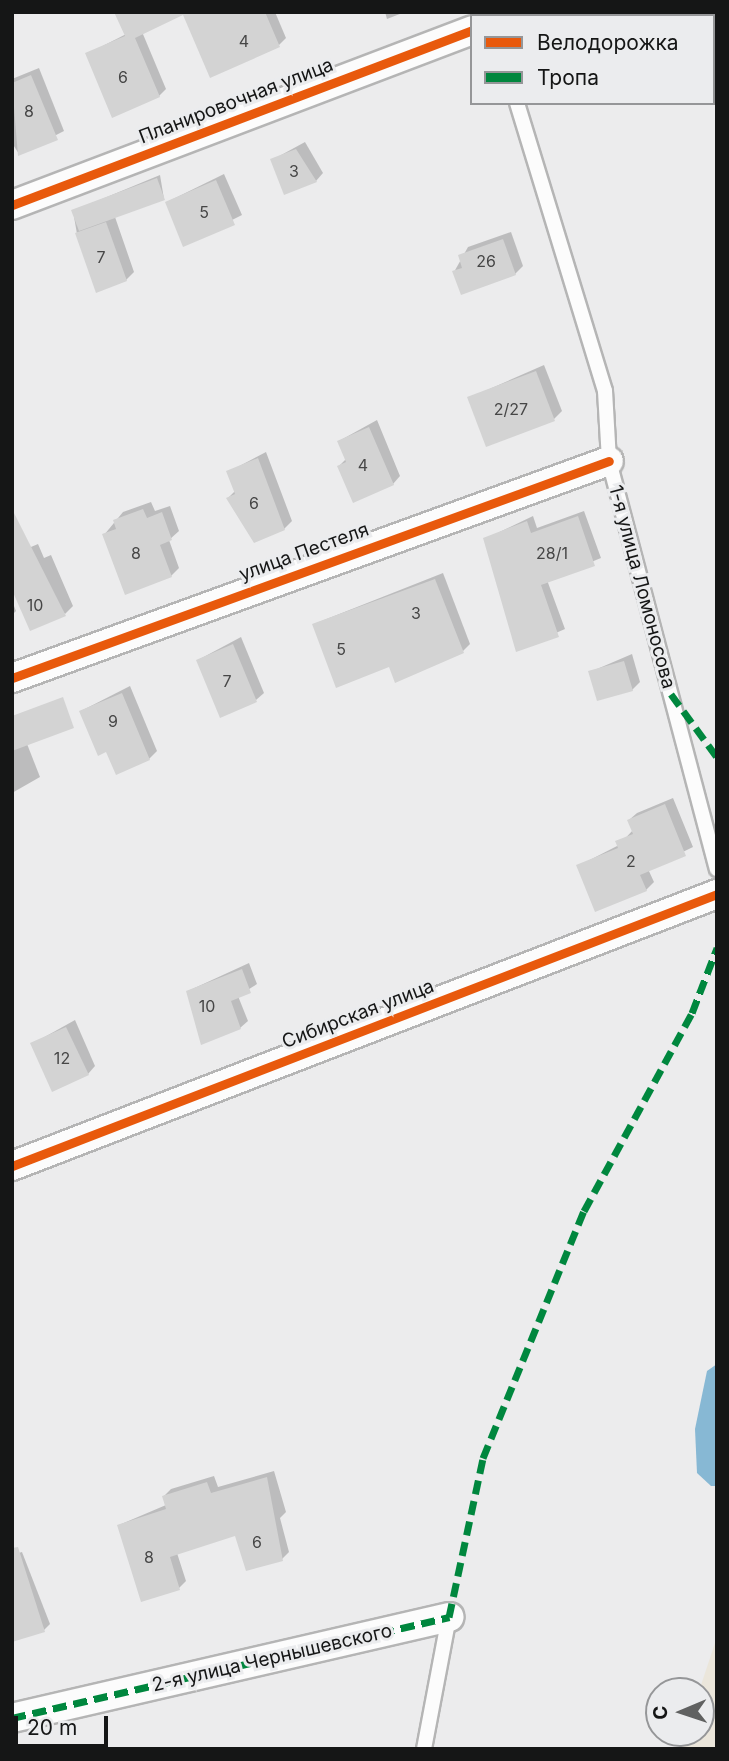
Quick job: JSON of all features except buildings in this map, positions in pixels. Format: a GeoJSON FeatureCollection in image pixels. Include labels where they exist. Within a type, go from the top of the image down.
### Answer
{"type":"FeatureCollection","features":[{"type":"Feature","properties":{"kind":"street","name":"Планировочная улица"},"geometry":{"type":"LineString","coordinates":[[12,205],[470,31]]}},
{"type":"Feature","properties":{"kind":"street","name":"улица Пестеля"},"geometry":{"type":"LineString","coordinates":[[12,678],[609,461]]}},
{"type":"Feature","properties":{"kind":"street","name":"Сибирская улица"},"geometry":{"type":"LineString","coordinates":[[12,1166],[717,894]]}},
{"type":"Feature","properties":{"kind":"street","name":"2-я улица Чернышевского"},"geometry":{"type":"LineString","coordinates":[[12,1718],[449,1617]]}},
{"type":"Feature","properties":{"kind":"lane","name":"1-я улица Ломоносова"},"geometry":{"type":"LineString","coordinates":[[518,105],[605,391],[609,461],[717,869]]}},
{"type":"Feature","properties":{"kind":"lane"},"geometry":{"type":"LineString","coordinates":[[424,1749],[449,1617]]}},
{"type":"Feature","properties":{"kind":"shaded area"},"geometry":{"type":"Polygon","coordinates":[[[717,1637],[717,1749],[679,1749],[715,1747],[715,1677],[704,1677],[717,1637]]]}},
{"type":"Feature","properties":{"kind":"water"},"geometry":{"type":"Polygon","coordinates":[[[717,1364],[717,1486],[711,1486],[697,1473],[695,1429],[707,1371],[717,1364]]]}},
{"type":"Feature","properties":{"kind":"marked path"},"geometry":{"type":"LineString","coordinates":[[671,694],[717,757]]}},
{"type":"Feature","properties":{"kind":"marked path"},"geometry":{"type":"LineString","coordinates":[[12,1718],[449,1617],[483,1458],[584,1211],[692,1013],[717,948]]}},
{"type":"Feature","properties":{"kind":"cycle path"},"geometry":{"type":"LineString","coordinates":[[12,205],[470,31]]}},
{"type":"Feature","properties":{"kind":"cycle path"},"geometry":{"type":"LineString","coordinates":[[12,678],[609,461]]}},
{"type":"Feature","properties":{"kind":"cycle path"},"geometry":{"type":"LineString","coordinates":[[12,1166],[717,894]]}}]}
